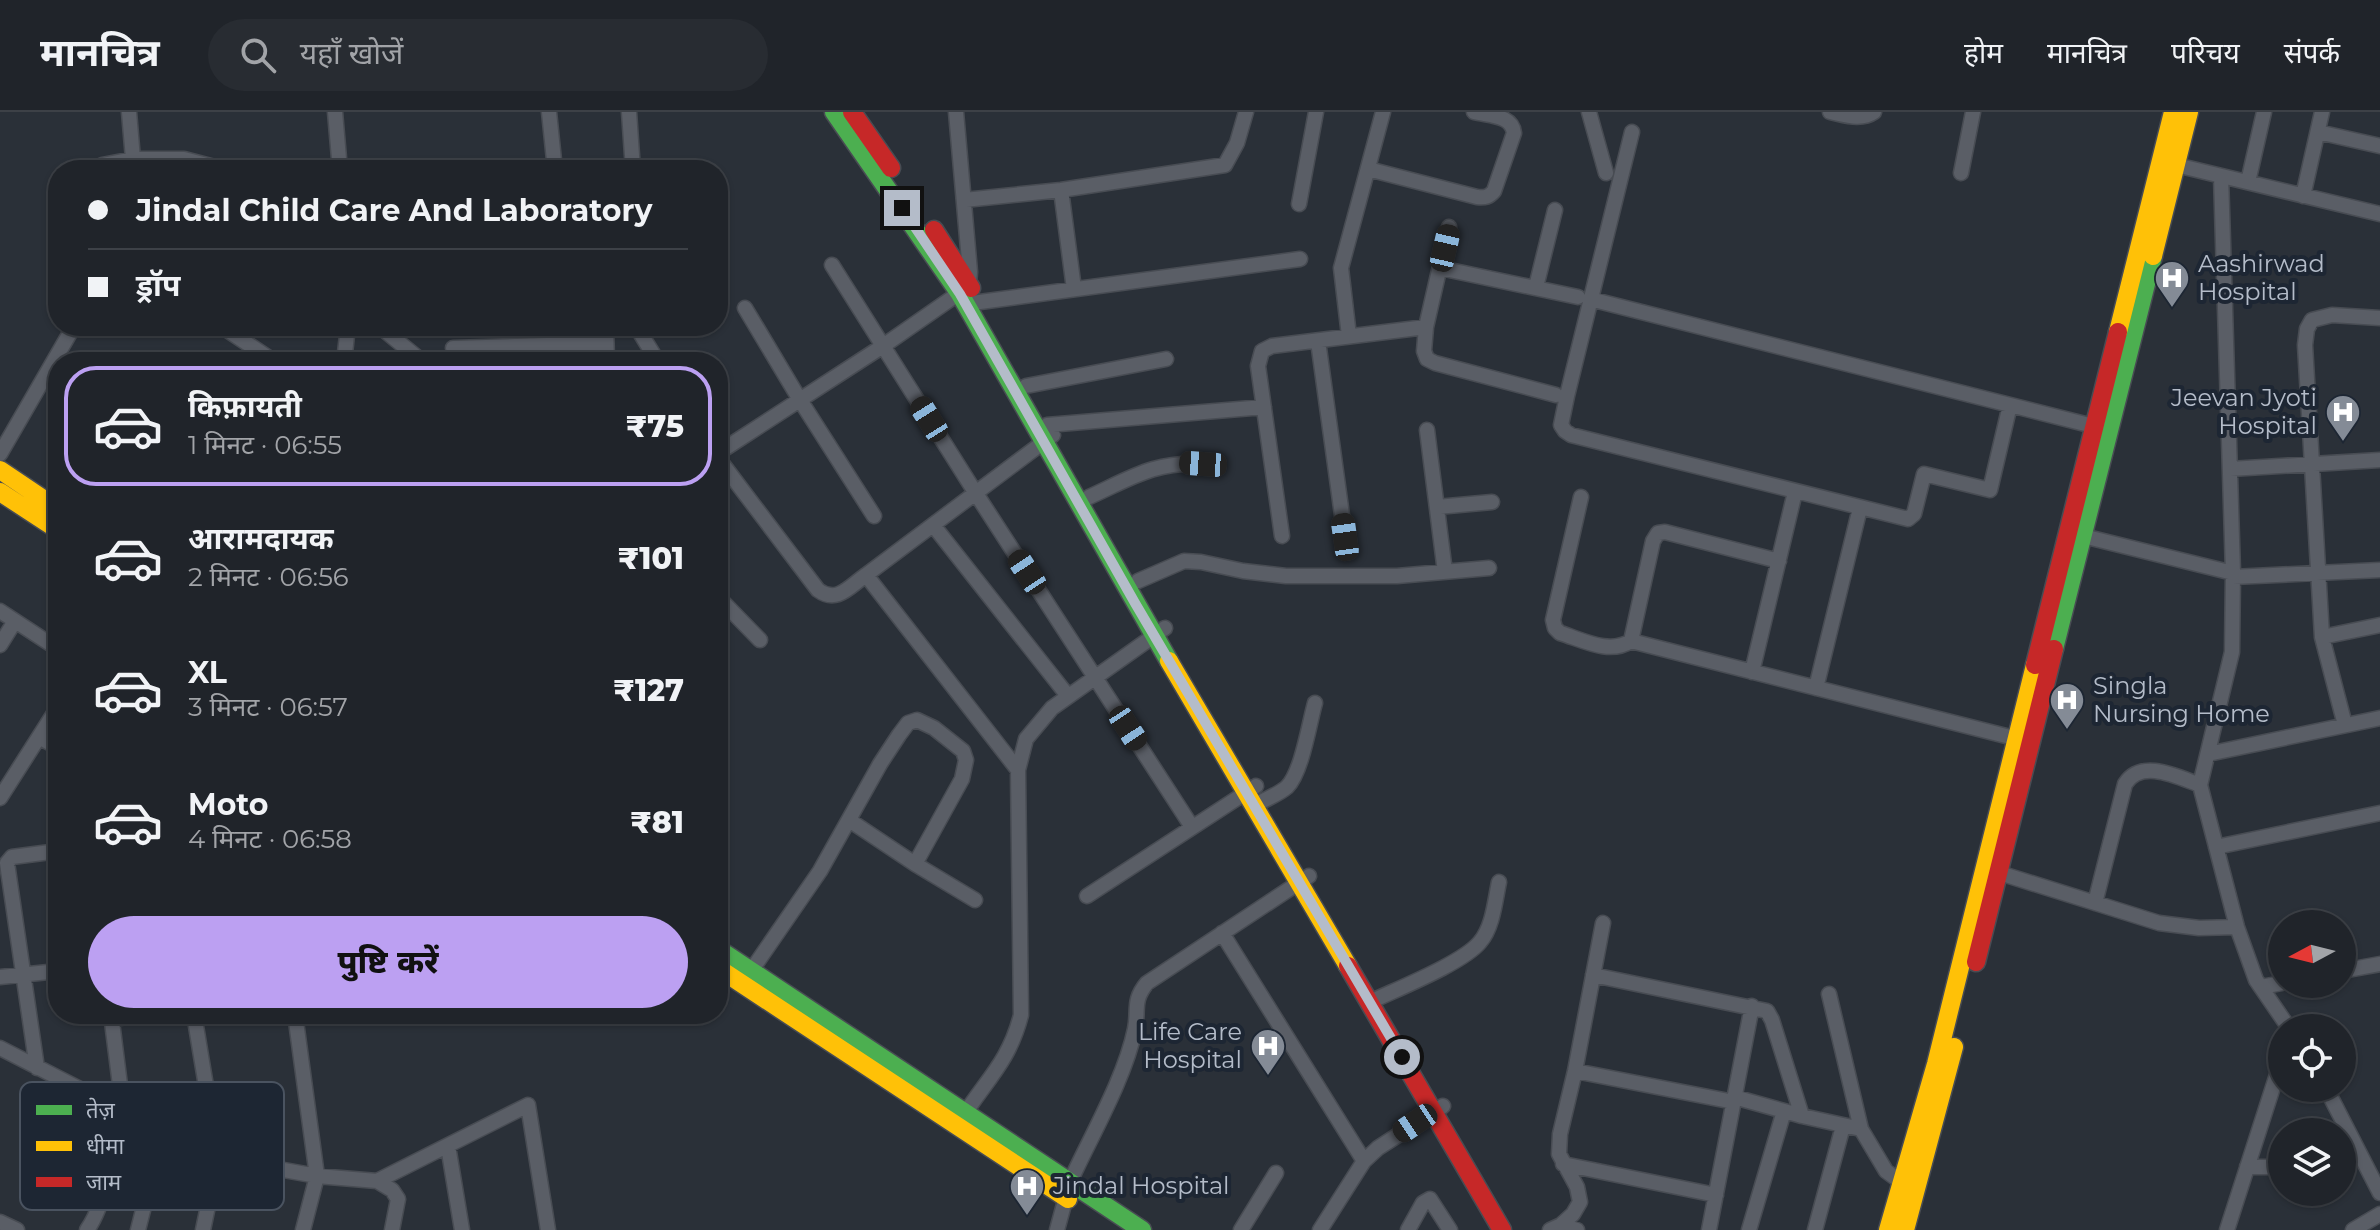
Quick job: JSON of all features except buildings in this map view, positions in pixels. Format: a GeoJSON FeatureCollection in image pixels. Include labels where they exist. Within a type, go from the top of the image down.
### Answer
{"type":"FeatureCollection","features":[{"type":"Feature","properties":{"kind":"main road"},"geometry":{"type":"LineString","coordinates":[[834,112],[968,296],[1026,386],[1048,433],[1138,581],[1160,632]]}},
{"type":"Feature","properties":{"kind":"main road"},"geometry":{"type":"LineString","coordinates":[[852,112],[958,265],[968,296],[1160,632],[1439,1108],[1515,1230]]}},
{"type":"Feature","properties":{"kind":"main road"},"geometry":{"type":"LineString","coordinates":[[1888,1230],[1992,871],[2102,428],[2173,112]]}},
{"type":"Feature","properties":{"kind":"main road"},"geometry":{"type":"LineString","coordinates":[[1905,1230],[1948,1073],[2018,739],[2083,536],[2102,428],[2189,112]]}},
{"type":"Feature","properties":{"kind":"main road"},"geometry":{"type":"LineString","coordinates":[[0,470],[48,502]]}},
{"type":"Feature","properties":{"kind":"main road"},"geometry":{"type":"LineString","coordinates":[[1,495],[48,524]]}},
{"type":"Feature","properties":{"kind":"main road"},"geometry":{"type":"LineString","coordinates":[[728,956],[1068,1190],[1142,1230]]}},
{"type":"Feature","properties":{"kind":"main road"},"geometry":{"type":"LineString","coordinates":[[728,974],[961,1119]]}},
{"type":"Feature","properties":{"kind":"main road"},"geometry":{"type":"LineString","coordinates":[[1439,1108],[1502,1230]]}},
{"type":"Feature","properties":{"kind":"main road"},"geometry":{"type":"LineString","coordinates":[[1068,1190],[1116,1230]]}},
{"type":"Feature","properties":{"kind":"street"},"geometry":{"type":"LineString","coordinates":[[129,112],[133,159]]}},
{"type":"Feature","properties":{"kind":"street"},"geometry":{"type":"LineString","coordinates":[[335,112],[339,160]]}},
{"type":"Feature","properties":{"kind":"street"},"geometry":{"type":"LineString","coordinates":[[549,112],[554,160]]}},
{"type":"Feature","properties":{"kind":"street"},"geometry":{"type":"LineString","coordinates":[[629,112],[632,160]]}},
{"type":"Feature","properties":{"kind":"street"},"geometry":{"type":"LineString","coordinates":[[956,112],[970,272],[968,296]]}},
{"type":"Feature","properties":{"kind":"street"},"geometry":{"type":"LineString","coordinates":[[964,200],[1061,190],[1225,165],[1237,143],[1246,112]]}},
{"type":"Feature","properties":{"kind":"street"},"geometry":{"type":"LineString","coordinates":[[1299,204],[1316,112]]}},
{"type":"Feature","properties":{"kind":"street"},"geometry":{"type":"LineString","coordinates":[[1349,336],[1341,268],[1383,112]]}},
{"type":"Feature","properties":{"kind":"street"},"geometry":{"type":"LineString","coordinates":[[1368,169],[1477,197],[1491,195],[1514,133],[1513,126],[1509,121],[1474,112]]}},
{"type":"Feature","properties":{"kind":"street"},"geometry":{"type":"LineString","coordinates":[[1589,112],[1606,173]]}},
{"type":"Feature","properties":{"kind":"street"},"geometry":{"type":"LineString","coordinates":[[1830,112],[1854,117],[1864,117],[1874,112]]}},
{"type":"Feature","properties":{"kind":"street"},"geometry":{"type":"LineString","coordinates":[[1961,173],[1973,112]]}},
{"type":"Feature","properties":{"kind":"street"},"geometry":{"type":"LineString","coordinates":[[2248,182],[2264,112]]}},
{"type":"Feature","properties":{"kind":"street"},"geometry":{"type":"LineString","coordinates":[[2303,196],[2322,112]]}},
{"type":"Feature","properties":{"kind":"street"},"geometry":{"type":"LineString","coordinates":[[1632,132],[1584,298],[1561,425],[1565,431],[1903,518],[1912,517],[1924,474],[1990,490],[2010,405]]}},
{"type":"Feature","properties":{"kind":"street"},"geometry":{"type":"LineString","coordinates":[[2318,132],[2380,146]]}},
{"type":"Feature","properties":{"kind":"street"},"geometry":{"type":"LineString","coordinates":[[128,160],[188,160]]}},
{"type":"Feature","properties":{"kind":"street"},"geometry":{"type":"LineString","coordinates":[[2176,165],[2380,214]]}},
{"type":"Feature","properties":{"kind":"street"},"geometry":{"type":"LineString","coordinates":[[2221,176],[2233,575],[2232,652],[2200,785],[2237,927],[2256,980],[2279,1014]]}},
{"type":"Feature","properties":{"kind":"street"},"geometry":{"type":"LineString","coordinates":[[1061,190],[1074,289]]}},
{"type":"Feature","properties":{"kind":"street"},"geometry":{"type":"LineString","coordinates":[[1536,287],[1555,210]]}},
{"type":"Feature","properties":{"kind":"street"},"geometry":{"type":"LineString","coordinates":[[1449,227],[1426,327],[1424,351],[1427,359],[1556,395]]}},
{"type":"Feature","properties":{"kind":"street"},"geometry":{"type":"LineString","coordinates":[[728,449],[883,346],[968,296],[1074,289],[1300,259]]}},
{"type":"Feature","properties":{"kind":"street"},"geometry":{"type":"LineString","coordinates":[[832,265],[1192,827]]}},
{"type":"Feature","properties":{"kind":"street"},"geometry":{"type":"LineString","coordinates":[[1440,268],[1584,298],[2102,428]]}},
{"type":"Feature","properties":{"kind":"street"},"geometry":{"type":"LineString","coordinates":[[745,308],[874,516]]}},
{"type":"Feature","properties":{"kind":"street"},"geometry":{"type":"LineString","coordinates":[[2345,725],[2322,637],[2305,345],[2312,320],[2323,316],[2380,318]]}},
{"type":"Feature","properties":{"kind":"street"},"geometry":{"type":"LineString","coordinates":[[1282,536],[1258,366],[1262,351],[1272,346],[1426,327]]}},
{"type":"Feature","properties":{"kind":"street"},"geometry":{"type":"LineString","coordinates":[[236,336],[260,352]]}},
{"type":"Feature","properties":{"kind":"street"},"geometry":{"type":"LineString","coordinates":[[391,336],[411,352]]}},
{"type":"Feature","properties":{"kind":"street"},"geometry":{"type":"LineString","coordinates":[[606,336],[606,352]]}},
{"type":"Feature","properties":{"kind":"street"},"geometry":{"type":"LineString","coordinates":[[1318,341],[1345,537]]}},
{"type":"Feature","properties":{"kind":"street"},"geometry":{"type":"LineString","coordinates":[[453,348],[606,343]]}},
{"type":"Feature","properties":{"kind":"street"},"geometry":{"type":"LineString","coordinates":[[1026,386],[1166,359]]}},
{"type":"Feature","properties":{"kind":"street"},"geometry":{"type":"LineString","coordinates":[[0,454],[48,371]]}},
{"type":"Feature","properties":{"kind":"street"},"geometry":{"type":"LineString","coordinates":[[728,469],[818,590],[825,595],[837,595],[933,525],[1048,433],[1264,407]]}},
{"type":"Feature","properties":{"kind":"street"},"geometry":{"type":"LineString","coordinates":[[1427,430],[1445,572]]}},
{"type":"Feature","properties":{"kind":"street"},"geometry":{"type":"LineString","coordinates":[[2230,469],[2380,460]]}},
{"type":"Feature","properties":{"kind":"street"},"geometry":{"type":"LineString","coordinates":[[1089,497],[1149,469],[1167,464],[1203,464]]}},
{"type":"Feature","properties":{"kind":"street"},"geometry":{"type":"LineString","coordinates":[[1752,672],[1795,492]]}},
{"type":"Feature","properties":{"kind":"street"},"geometry":{"type":"LineString","coordinates":[[1581,497],[1553,620],[1560,633],[1606,647],[1622,647],[1631,641],[1653,541],[1658,533],[1665,532],[1779,561]]}},
{"type":"Feature","properties":{"kind":"street"},"geometry":{"type":"LineString","coordinates":[[1437,507],[1492,502]]}},
{"type":"Feature","properties":{"kind":"street"},"geometry":{"type":"LineString","coordinates":[[1816,688],[1860,508]]}},
{"type":"Feature","properties":{"kind":"street"},"geometry":{"type":"LineString","coordinates":[[933,525],[1068,696]]}},
{"type":"Feature","properties":{"kind":"street"},"geometry":{"type":"LineString","coordinates":[[2083,536],[2233,575],[2380,570]]}},
{"type":"Feature","properties":{"kind":"street"},"geometry":{"type":"LineString","coordinates":[[1138,581],[1184,561],[1286,576],[1397,576],[1489,568]]}},
{"type":"Feature","properties":{"kind":"street"},"geometry":{"type":"LineString","coordinates":[[866,575],[1018,770]]}},
{"type":"Feature","properties":{"kind":"street"},"geometry":{"type":"LineString","coordinates":[[728,607],[760,640]]}},
{"type":"Feature","properties":{"kind":"street"},"geometry":{"type":"LineString","coordinates":[[0,611],[48,642]]}},
{"type":"Feature","properties":{"kind":"street"},"geometry":{"type":"LineString","coordinates":[[0,645],[15,621]]}},
{"type":"Feature","properties":{"kind":"street"},"geometry":{"type":"LineString","coordinates":[[2322,637],[2380,625]]}},
{"type":"Feature","properties":{"kind":"street"},"geometry":{"type":"LineString","coordinates":[[961,1119],[1001,1066],[1016,1035],[1021,1015],[1018,770],[1026,739],[1052,708],[1160,632]]}},
{"type":"Feature","properties":{"kind":"street"},"geometry":{"type":"LineString","coordinates":[[1631,641],[2018,739]]}},
{"type":"Feature","properties":{"kind":"street"},"geometry":{"type":"LineString","coordinates":[[1087,896],[1192,827],[1255,796],[1284,790],[1297,769],[1315,703]]}},
{"type":"Feature","properties":{"kind":"street"},"geometry":{"type":"LineString","coordinates":[[2208,754],[2380,718]]}},
{"type":"Feature","properties":{"kind":"street"},"geometry":{"type":"LineString","coordinates":[[751,971],[805,896],[880,764],[908,723],[922,721],[963,751],[966,760],[965,770],[915,864]]}},
{"type":"Feature","properties":{"kind":"street"},"geometry":{"type":"LineString","coordinates":[[0,798],[48,723]]}},
{"type":"Feature","properties":{"kind":"street"},"geometry":{"type":"LineString","coordinates":[[39,737],[48,742]]}},
{"type":"Feature","properties":{"kind":"street"},"geometry":{"type":"LineString","coordinates":[[2095,903],[2125,784],[2130,776],[2149,770],[2200,785]]}},
{"type":"Feature","properties":{"kind":"street"},"geometry":{"type":"LineString","coordinates":[[2216,847],[2380,813]]}},
{"type":"Feature","properties":{"kind":"street"},"geometry":{"type":"LineString","coordinates":[[849,820],[975,900]]}},
{"type":"Feature","properties":{"kind":"street"},"geometry":{"type":"LineString","coordinates":[[37,1068],[8,859],[48,852]]}},
{"type":"Feature","properties":{"kind":"street"},"geometry":{"type":"LineString","coordinates":[[1992,871],[2159,923],[2199,928],[2237,927]]}},
{"type":"Feature","properties":{"kind":"street"},"geometry":{"type":"LineString","coordinates":[[1057,1230],[1068,1190],[1127,1058],[1141,990],[1147,983],[1304,879]]}},
{"type":"Feature","properties":{"kind":"street"},"geometry":{"type":"LineString","coordinates":[[1375,1000],[1462,957],[1481,941],[1490,923],[1499,882]]}},
{"type":"Feature","properties":{"kind":"street"},"geometry":{"type":"LineString","coordinates":[[1555,1227],[1573,1214],[1580,1202],[1577,1187],[1559,1154],[1560,1134],[1603,923]]}},
{"type":"Feature","properties":{"kind":"street"},"geometry":{"type":"LineString","coordinates":[[1222,933],[1364,1161]]}},
{"type":"Feature","properties":{"kind":"street"},"geometry":{"type":"LineString","coordinates":[[2356,968],[2380,964]]}},
{"type":"Feature","properties":{"kind":"street"},"geometry":{"type":"LineString","coordinates":[[0,977],[48,972]]}},
{"type":"Feature","properties":{"kind":"street"},"geometry":{"type":"LineString","coordinates":[[1593,975],[1767,1011],[1802,1116]]}},
{"type":"Feature","properties":{"kind":"street"},"geometry":{"type":"LineString","coordinates":[[2261,987],[2268,986]]}},
{"type":"Feature","properties":{"kind":"street"},"geometry":{"type":"LineString","coordinates":[[1829,994],[1861,1129],[1886,1171],[1901,1182]]}},
{"type":"Feature","properties":{"kind":"street"},"geometry":{"type":"LineString","coordinates":[[1709,1230],[1752,1006]]}},
{"type":"Feature","properties":{"kind":"street"},"geometry":{"type":"LineString","coordinates":[[112,1024],[120,1082]]}},
{"type":"Feature","properties":{"kind":"street"},"geometry":{"type":"LineString","coordinates":[[196,1024],[205,1082]]}},
{"type":"Feature","properties":{"kind":"street"},"geometry":{"type":"LineString","coordinates":[[296,1024],[317,1176],[303,1230]]}},
{"type":"Feature","properties":{"kind":"street"},"geometry":{"type":"LineString","coordinates":[[0,1048],[66,1082]]}},
{"type":"Feature","properties":{"kind":"street"},"geometry":{"type":"LineString","coordinates":[[1575,1071],[1734,1100],[1861,1129]]}},
{"type":"Feature","properties":{"kind":"street"},"geometry":{"type":"LineString","coordinates":[[2227,1230],[2268,1102]]}},
{"type":"Feature","properties":{"kind":"street"},"geometry":{"type":"LineString","coordinates":[[377,1181],[528,1105],[548,1230]]}},
{"type":"Feature","properties":{"kind":"street"},"geometry":{"type":"LineString","coordinates":[[1320,1230],[1364,1161],[1378,1148],[1439,1108]]}},
{"type":"Feature","properties":{"kind":"street"},"geometry":{"type":"LineString","coordinates":[[1749,1230],[1784,1111]]}},
{"type":"Feature","properties":{"kind":"street"},"geometry":{"type":"LineString","coordinates":[[1815,1230],[1843,1126]]}},
{"type":"Feature","properties":{"kind":"street"},"geometry":{"type":"LineString","coordinates":[[448,1146],[462,1230]]}},
{"type":"Feature","properties":{"kind":"street"},"geometry":{"type":"LineString","coordinates":[[2356,1146],[2373,1164],[2380,1193]]}},
{"type":"Feature","properties":{"kind":"street"},"geometry":{"type":"LineString","coordinates":[[1563,1164],[1716,1195]]}},
{"type":"Feature","properties":{"kind":"street"},"geometry":{"type":"LineString","coordinates":[[2247,1167],[2268,1167]]}},
{"type":"Feature","properties":{"kind":"street"},"geometry":{"type":"LineString","coordinates":[[284,1170],[377,1181],[392,1190],[398,1199],[392,1230]]}},
{"type":"Feature","properties":{"kind":"street"},"geometry":{"type":"LineString","coordinates":[[1241,1230],[1276,1173]]}},
{"type":"Feature","properties":{"kind":"street"},"geometry":{"type":"LineString","coordinates":[[1408,1230],[1423,1203],[1430,1199],[1450,1230]]}},
{"type":"Feature","properties":{"kind":"street"},"geometry":{"type":"LineString","coordinates":[[87,1230],[98,1210]]}},
{"type":"Feature","properties":{"kind":"street"},"geometry":{"type":"LineString","coordinates":[[138,1230],[143,1210]]}},
{"type":"Feature","properties":{"kind":"street"},"geometry":{"type":"LineString","coordinates":[[203,1230],[207,1210]]}},
{"type":"Feature","properties":{"kind":"street"},"geometry":{"type":"LineString","coordinates":[[2353,1230],[2380,1214]]}},
{"type":"Feature","properties":{"kind":"street"},"geometry":{"type":"LineString","coordinates":[[0,1222],[17,1230]]}},
{"type":"Feature","properties":{"kind":"street"},"geometry":{"type":"LineString","coordinates":[[1555,1227],[1577,1230]]}},
{"type":"Feature","properties":{"kind":"traffic: fast"},"geometry":{"type":"LineString","coordinates":[[834,112],[960,294],[1169,661]]}},
{"type":"Feature","properties":{"kind":"traffic: fast"},"geometry":{"type":"LineString","coordinates":[[2054,649],[2153,256]]}},
{"type":"Feature","properties":{"kind":"traffic: fast"},"geometry":{"type":"LineString","coordinates":[[728,956],[1142,1230]]}},
{"type":"Feature","properties":{"kind":"traffic: slow"},"geometry":{"type":"LineString","coordinates":[[2118,332],[2173,112]]}},
{"type":"Feature","properties":{"kind":"traffic: slow"},"geometry":{"type":"LineString","coordinates":[[2153,256],[2189,112]]}},
{"type":"Feature","properties":{"kind":"traffic: slow"},"geometry":{"type":"LineString","coordinates":[[0,470],[48,502]]}},
{"type":"Feature","properties":{"kind":"traffic: slow"},"geometry":{"type":"LineString","coordinates":[[0,492],[48,523]]}},
{"type":"Feature","properties":{"kind":"traffic: slow"},"geometry":{"type":"LineString","coordinates":[[1169,661],[1348,966]]}},
{"type":"Feature","properties":{"kind":"traffic: slow"},"geometry":{"type":"LineString","coordinates":[[1888,1230],[1936,1064],[2035,665]]}},
{"type":"Feature","properties":{"kind":"traffic: slow"},"geometry":{"type":"LineString","coordinates":[[728,975],[1068,1199]]}},
{"type":"Feature","properties":{"kind":"traffic: slow"},"geometry":{"type":"LineString","coordinates":[[1905,1230],[1954,1047]]}},
{"type":"Feature","properties":{"kind":"traffic: jam"},"geometry":{"type":"LineString","coordinates":[[852,112],[891,168]]}},
{"type":"Feature","properties":{"kind":"traffic: jam"},"geometry":{"type":"LineString","coordinates":[[934,230],[971,288]]}},
{"type":"Feature","properties":{"kind":"traffic: jam"},"geometry":{"type":"LineString","coordinates":[[2035,665],[2118,332]]}},
{"type":"Feature","properties":{"kind":"traffic: jam"},"geometry":{"type":"LineString","coordinates":[[1976,962],[2054,649]]}},
{"type":"Feature","properties":{"kind":"traffic: jam"},"geometry":{"type":"LineString","coordinates":[[1348,966],[1502,1230]]}},
{"type":"Feature","properties":{"kind":"place","name":"Aashirwad Hospital"},"geometry":{"type":"Point","coordinates":[2172,309]}},
{"type":"Feature","properties":{"kind":"place","name":"Jeevan Jyoti Hospital"},"geometry":{"type":"Point","coordinates":[2343,443]}},
{"type":"Feature","properties":{"kind":"place","name":"Singla Nursing Home"},"geometry":{"type":"Point","coordinates":[2067,731]}},
{"type":"Feature","properties":{"kind":"place","name":"Life Care Hospital"},"geometry":{"type":"Point","coordinates":[1268,1077]}},
{"type":"Feature","properties":{"kind":"place","name":"Jindal Hospital"},"geometry":{"type":"Point","coordinates":[1027,1217]}},
{"type":"Feature","properties":{"kind":"route"},"geometry":{"type":"LineString","coordinates":[[902,208],[960,294],[1135,603],[1402,1057]]}}]}
